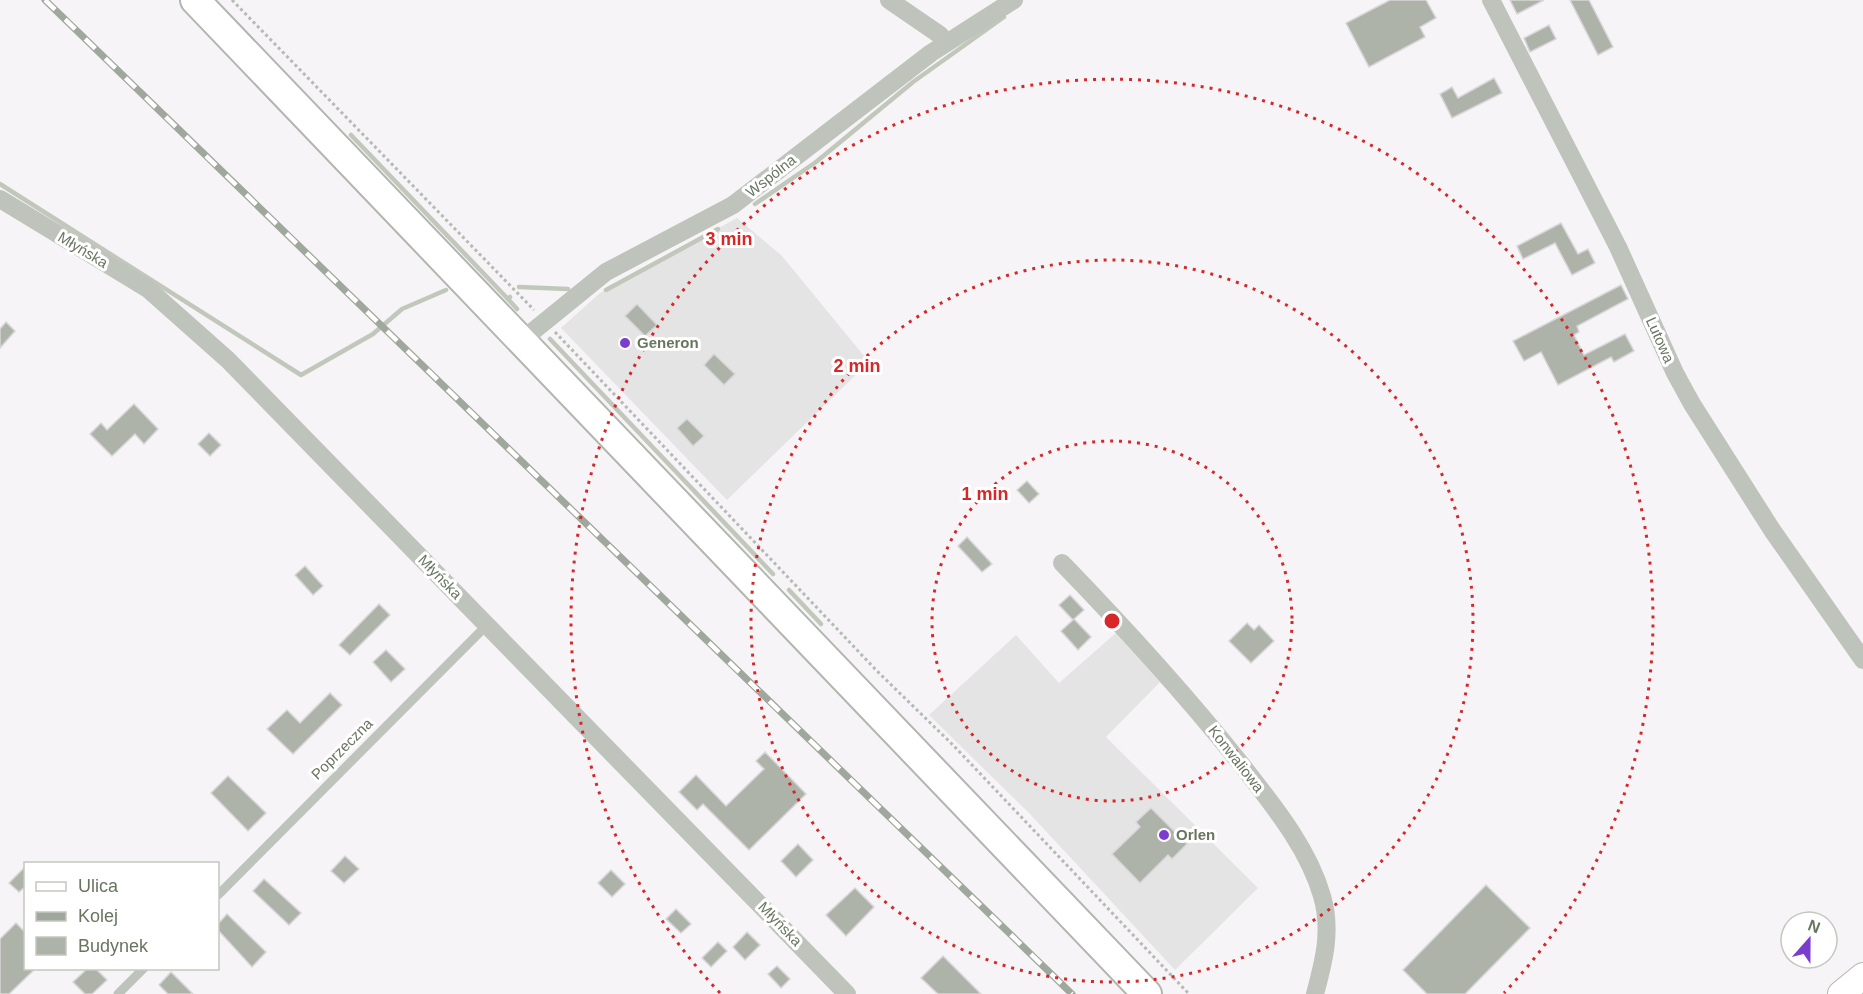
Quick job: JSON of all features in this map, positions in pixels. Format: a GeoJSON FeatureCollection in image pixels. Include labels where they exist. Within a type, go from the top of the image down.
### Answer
{"type":"FeatureCollection","features":[{"type":"Feature","properties":{"kind":"main road"},"geometry":{"type":"LineString","coordinates":[[195,0],[1147,994]]}},
{"type":"Feature","properties":{"kind":"main road"},"geometry":{"type":"LineString","coordinates":[[1840,994],[1863,976]]}},
{"type":"Feature","properties":{"kind":"street"},"geometry":{"type":"LineString","coordinates":[[889,0],[940,35],[946,43]]}},
{"type":"Feature","properties":{"kind":"street","name":"Wspólna"},"geometry":{"type":"LineString","coordinates":[[521,341],[606,272],[734,205],[946,43],[1014,0]]}},
{"type":"Feature","properties":{"kind":"street","name":"Lutowa"},"geometry":{"type":"LineString","coordinates":[[1491,0],[1618,247],[1675,373],[1692,404],[1772,530],[1863,660]]}},
{"type":"Feature","properties":{"kind":"street","name":"Młyńska"},"geometry":{"type":"LineString","coordinates":[[0,199],[148,289],[228,360],[847,994]]}},
{"type":"Feature","properties":{"kind":"street","name":"Konwaliowa"},"geometry":{"type":"LineString","coordinates":[[1062,563],[1191,701],[1264,794],[1310,862],[1322,897],[1327,926],[1327,952],[1316,994]]}},
{"type":"Feature","properties":{"kind":"lane","name":"Poprzeczna"},"geometry":{"type":"LineString","coordinates":[[219,894],[487,625]]}},
{"type":"Feature","properties":{"kind":"lane"},"geometry":{"type":"LineString","coordinates":[[118,994],[143,970]]}},
{"type":"Feature","properties":{"kind":"path"},"geometry":{"type":"LineString","coordinates":[[232,0],[545,321],[877,671],[953,745],[1188,994]]}},
{"type":"Feature","properties":{"kind":"shaded area"},"geometry":{"type":"Polygon","coordinates":[[[737,218],[782,256],[869,362],[727,500],[561,328],[600,293],[737,218]]]}},
{"type":"Feature","properties":{"kind":"shaded area"},"geometry":{"type":"Polygon","coordinates":[[[1117,632],[1160,682],[1106,737],[1258,888],[1175,970],[1029,813],[929,715],[1016,635],[1059,683],[1117,632]]]}},
{"type":"Feature","properties":{"kind":"building"},"geometry":{"type":"Polygon","coordinates":[[[1390,0],[1426,0],[1436,18],[1420,27],[1425,37],[1369,67],[1346,23],[1390,0]]]}},
{"type":"Feature","properties":{"kind":"building"},"geometry":{"type":"Polygon","coordinates":[[[1510,0],[1544,0],[1517,14],[1510,0]]]}},
{"type":"Feature","properties":{"kind":"building"},"geometry":{"type":"Polygon","coordinates":[[[1570,0],[1589,0],[1613,47],[1598,55],[1570,0]]]}},
{"type":"Feature","properties":{"kind":"building"},"geometry":{"type":"Polygon","coordinates":[[[1549,25],[1556,39],[1530,52],[1524,38],[1549,25]]]}},
{"type":"Feature","properties":{"kind":"building"},"geometry":{"type":"Polygon","coordinates":[[[1494,78],[1502,93],[1452,118],[1440,94],[1452,87],[1458,98],[1494,78]]]}},
{"type":"Feature","properties":{"kind":"building"},"geometry":{"type":"Polygon","coordinates":[[[1561,223],[1578,254],[1588,249],[1595,263],[1572,275],[1555,243],[1523,259],[1517,246],[1561,223]]]}},
{"type":"Feature","properties":{"kind":"building"},"geometry":{"type":"Polygon","coordinates":[[[1621,285],[1628,299],[1577,326],[1579,332],[1574,335],[1584,355],[1625,334],[1634,351],[1614,362],[1611,357],[1558,385],[1541,352],[1524,361],[1513,341],[1621,285]]]}},
{"type":"Feature","properties":{"kind":"building"},"geometry":{"type":"Polygon","coordinates":[[[637,304],[657,325],[645,336],[625,316],[637,304]]]}},
{"type":"Feature","properties":{"kind":"building"},"geometry":{"type":"Polygon","coordinates":[[[6,322],[15,331],[0,348],[0,329],[6,322]]]}},
{"type":"Feature","properties":{"kind":"building"},"geometry":{"type":"Polygon","coordinates":[[[714,354],[735,374],[724,385],[704,365],[714,354]]]}},
{"type":"Feature","properties":{"kind":"building"},"geometry":{"type":"Polygon","coordinates":[[[134,404],[158,429],[144,444],[135,434],[112,456],[90,434],[101,423],[107,430],[134,404]]]}},
{"type":"Feature","properties":{"kind":"building"},"geometry":{"type":"Polygon","coordinates":[[[687,419],[704,436],[693,446],[677,428],[687,419]]]}},
{"type":"Feature","properties":{"kind":"building"},"geometry":{"type":"Polygon","coordinates":[[[209,433],[221,445],[210,456],[198,444],[209,433]]]}},
{"type":"Feature","properties":{"kind":"building"},"geometry":{"type":"Polygon","coordinates":[[[1027,481],[1039,494],[1029,503],[1017,490],[1027,481]]]}},
{"type":"Feature","properties":{"kind":"building"},"geometry":{"type":"Polygon","coordinates":[[[967,537],[992,564],[982,572],[958,546],[967,537]]]}},
{"type":"Feature","properties":{"kind":"building"},"geometry":{"type":"Polygon","coordinates":[[[305,566],[323,586],[313,595],[295,575],[305,566]]]}},
{"type":"Feature","properties":{"kind":"building"},"geometry":{"type":"Polygon","coordinates":[[[1070,595],[1084,610],[1074,619],[1091,637],[1078,650],[1061,631],[1073,620],[1059,605],[1070,595]]]}},
{"type":"Feature","properties":{"kind":"building"},"geometry":{"type":"Polygon","coordinates":[[[379,604],[390,615],[350,655],[339,645],[379,604]]]}},
{"type":"Feature","properties":{"kind":"building"},"geometry":{"type":"Polygon","coordinates":[[[1247,623],[1254,630],[1259,625],[1274,641],[1251,663],[1229,641],[1247,623]]]}},
{"type":"Feature","properties":{"kind":"building"},"geometry":{"type":"Polygon","coordinates":[[[386,650],[405,669],[391,682],[373,662],[386,650]]]}},
{"type":"Feature","properties":{"kind":"building"},"geometry":{"type":"Polygon","coordinates":[[[330,693],[342,705],[293,754],[267,729],[287,710],[300,723],[330,693]]]}},
{"type":"Feature","properties":{"kind":"building"},"geometry":{"type":"Polygon","coordinates":[[[765,752],[806,794],[749,850],[703,804],[697,810],[679,792],[696,775],[726,806],[764,769],[756,761],[765,752]]]}},
{"type":"Feature","properties":{"kind":"building"},"geometry":{"type":"Polygon","coordinates":[[[228,776],[266,813],[248,831],[211,793],[228,776]]]}},
{"type":"Feature","properties":{"kind":"building"},"geometry":{"type":"Polygon","coordinates":[[[1151,808],[1187,844],[1172,859],[1168,855],[1140,883],[1112,854],[1140,827],[1136,822],[1151,808]]]}},
{"type":"Feature","properties":{"kind":"building"},"geometry":{"type":"Polygon","coordinates":[[[798,844],[813,860],[796,877],[781,861],[798,844]]]}},
{"type":"Feature","properties":{"kind":"building"},"geometry":{"type":"Polygon","coordinates":[[[345,856],[359,869],[344,883],[331,871],[345,856]]]}},
{"type":"Feature","properties":{"kind":"building"},"geometry":{"type":"Polygon","coordinates":[[[24,868],[24,888],[19,892],[9,883],[24,868]]]}},
{"type":"Feature","properties":{"kind":"building"},"geometry":{"type":"Polygon","coordinates":[[[611,870],[625,884],[612,897],[598,883],[611,870]]]}},
{"type":"Feature","properties":{"kind":"building"},"geometry":{"type":"Polygon","coordinates":[[[264,879],[301,913],[289,925],[253,891],[264,879]]]}},
{"type":"Feature","properties":{"kind":"building"},"geometry":{"type":"Polygon","coordinates":[[[1486,885],[1530,928],[1465,994],[1427,994],[1403,970],[1486,885]]]}},
{"type":"Feature","properties":{"kind":"building"},"geometry":{"type":"Polygon","coordinates":[[[855,888],[874,907],[846,936],[826,915],[855,888]]]}},
{"type":"Feature","properties":{"kind":"building"},"geometry":{"type":"Polygon","coordinates":[[[676,909],[691,924],[681,933],[666,919],[676,909]]]}},
{"type":"Feature","properties":{"kind":"building"},"geometry":{"type":"Polygon","coordinates":[[[227,914],[266,952],[252,967],[219,931],[219,923],[227,914]]]}},
{"type":"Feature","properties":{"kind":"building"},"geometry":{"type":"Polygon","coordinates":[[[16,923],[24,931],[24,970],[34,970],[9,994],[0,994],[0,939],[16,923]]]}},
{"type":"Feature","properties":{"kind":"building"},"geometry":{"type":"Polygon","coordinates":[[[747,932],[760,945],[745,960],[733,947],[747,932]]]}},
{"type":"Feature","properties":{"kind":"building"},"geometry":{"type":"Polygon","coordinates":[[[718,942],[727,951],[711,967],[702,958],[718,942]]]}},
{"type":"Feature","properties":{"kind":"building"},"geometry":{"type":"Polygon","coordinates":[[[943,956],[981,994],[938,994],[921,978],[943,956]]]}},
{"type":"Feature","properties":{"kind":"building"},"geometry":{"type":"Polygon","coordinates":[[[777,966],[790,979],[781,988],[768,974],[777,966]]]}},
{"type":"Feature","properties":{"kind":"building"},"geometry":{"type":"Polygon","coordinates":[[[86,970],[97,970],[107,980],[92,994],[85,994],[73,982],[86,970]]]}},
{"type":"Feature","properties":{"kind":"building"},"geometry":{"type":"Polygon","coordinates":[[[171,972],[193,994],[168,994],[159,985],[171,972]]]}},
{"type":"Feature","properties":{"kind":"waterway"},"geometry":{"type":"LineString","coordinates":[[755,204],[816,162],[913,82],[1004,17]]}},
{"type":"Feature","properties":{"kind":"waterway"},"geometry":{"type":"LineString","coordinates":[[351,135],[508,299],[510,297]]}},
{"type":"Feature","properties":{"kind":"waterway"},"geometry":{"type":"LineString","coordinates":[[0,184],[301,375],[373,334],[402,309],[446,290]]}},
{"type":"Feature","properties":{"kind":"waterway"},"geometry":{"type":"LineString","coordinates":[[606,290],[718,229]]}},
{"type":"Feature","properties":{"kind":"waterway"},"geometry":{"type":"LineString","coordinates":[[519,287],[568,289]]}},
{"type":"Feature","properties":{"kind":"waterway"},"geometry":{"type":"LineString","coordinates":[[508,299],[517,309]]}},
{"type":"Feature","properties":{"kind":"waterway"},"geometry":{"type":"LineString","coordinates":[[550,339],[773,574]]}},
{"type":"Feature","properties":{"kind":"waterway"},"geometry":{"type":"LineString","coordinates":[[789,590],[821,624]]}},
{"type":"Feature","properties":{"kind":"railway"},"geometry":{"type":"LineString","coordinates":[[45,0],[1072,994]]}},
{"type":"Feature","properties":{"kind":"place","name":"Generon"},"geometry":{"type":"Point","coordinates":[625,343]}},
{"type":"Feature","properties":{"kind":"place","name":"Orlen"},"geometry":{"type":"Point","coordinates":[1164,835]}}]}
